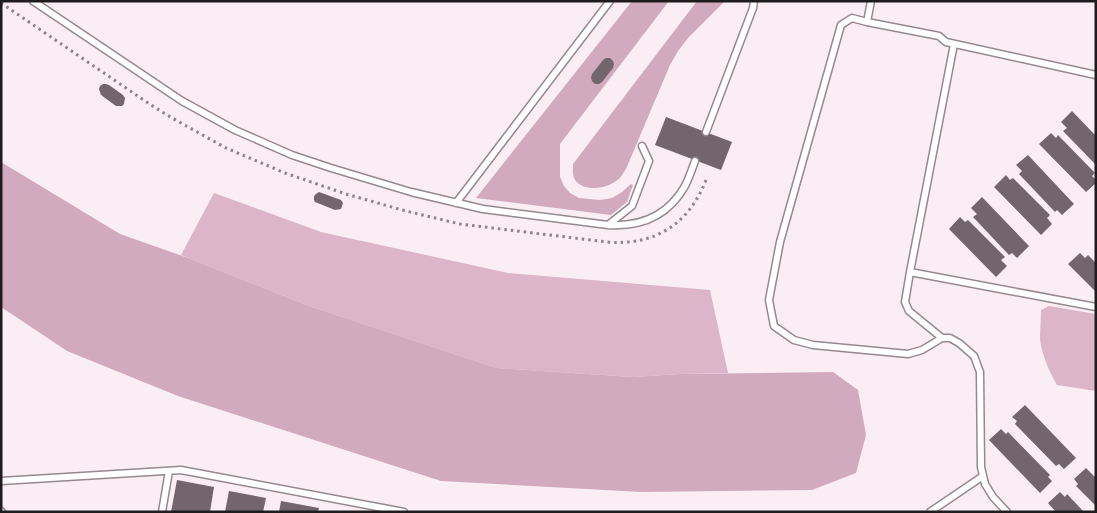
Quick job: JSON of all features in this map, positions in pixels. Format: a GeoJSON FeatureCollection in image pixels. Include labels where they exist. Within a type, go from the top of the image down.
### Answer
{"type":"FeatureCollection","features":[{"type":"Feature","properties":{"kind":"lane"},"geometry":{"type":"LineString","coordinates":[[33,1],[175,97],[205,115],[254,139],[331,168],[411,192],[456,203],[483,209],[608,225],[632,225],[654,217],[672,204],[686,184],[695,161]]}},
{"type":"Feature","properties":{"kind":"lane"},"geometry":{"type":"LineString","coordinates":[[456,203],[610,1]]}},
{"type":"Feature","properties":{"kind":"lane"},"geometry":{"type":"LineString","coordinates":[[706,132],[754,1]]}},
{"type":"Feature","properties":{"kind":"lane"},"geometry":{"type":"LineString","coordinates":[[867,22],[871,1]]}},
{"type":"Feature","properties":{"kind":"lane"},"geometry":{"type":"LineString","coordinates":[[1007,512],[993,497],[986,484],[981,467],[980,372],[974,356],[950,338],[942,338],[922,350],[908,354],[813,345],[794,340],[774,326],[768,300],[780,242],[841,24],[852,18],[939,36],[946,42],[954,44],[1096,75]]}},
{"type":"Feature","properties":{"kind":"lane"},"geometry":{"type":"LineString","coordinates":[[942,338],[909,312],[905,302],[954,44]]}},
{"type":"Feature","properties":{"kind":"lane"},"geometry":{"type":"LineString","coordinates":[[608,225],[632,206],[649,160],[642,146]]}},
{"type":"Feature","properties":{"kind":"lane"},"geometry":{"type":"LineString","coordinates":[[910,272],[1096,307]]}},
{"type":"Feature","properties":{"kind":"lane"},"geometry":{"type":"LineString","coordinates":[[1,480],[180,470],[404,512]]}},
{"type":"Feature","properties":{"kind":"lane"},"geometry":{"type":"LineString","coordinates":[[162,512],[169,471]]}},
{"type":"Feature","properties":{"kind":"lane"},"geometry":{"type":"LineString","coordinates":[[930,512],[983,476]]}},
{"type":"Feature","properties":{"kind":"shaded area"},"geometry":{"type":"Polygon","coordinates":[[[632,1],[669,1],[560,144],[560,177],[570,193],[579,198],[600,200],[612,198],[631,184],[633,185],[627,202],[611,215],[476,198],[632,1]]]}},
{"type":"Feature","properties":{"kind":"shaded area"},"geometry":{"type":"Polygon","coordinates":[[[697,1],[725,1],[688,38],[678,51],[670,65],[621,177],[612,184],[595,188],[579,184],[573,176],[573,164],[697,1]]]}},
{"type":"Feature","properties":{"kind":"shaded area"},"geometry":{"type":"Polygon","coordinates":[[[1,162],[120,234],[191,259],[309,306],[497,368],[633,377],[680,374],[833,372],[858,390],[866,435],[856,473],[812,490],[642,492],[441,481],[178,396],[67,351],[1,307],[1,162]]]}},
{"type":"Feature","properties":{"kind":"shaded area"},"geometry":{"type":"Polygon","coordinates":[[[214,193],[321,232],[508,273],[710,290],[728,373],[633,377],[497,368],[309,306],[181,255],[214,193]]]}},
{"type":"Feature","properties":{"kind":"shaded area"},"geometry":{"type":"Polygon","coordinates":[[[1049,306],[1096,314],[1096,391],[1057,385],[1046,363],[1040,339],[1041,310],[1049,306]]]}},
{"type":"Feature","properties":{"kind":"building"},"geometry":{"type":"Polygon","coordinates":[[[606,58],[610,58],[613,61],[613,68],[602,82],[595,84],[591,78],[592,74],[606,58]]]}},
{"type":"Feature","properties":{"kind":"building"},"geometry":{"type":"Polygon","coordinates":[[[103,84],[109,85],[123,95],[125,98],[122,106],[116,106],[101,95],[99,89],[103,84]]]}},
{"type":"Feature","properties":{"kind":"building"},"geometry":{"type":"Polygon","coordinates":[[[1072,111],[1096,136],[1096,165],[1063,131],[1067,128],[1061,122],[1072,111]]]}},
{"type":"Feature","properties":{"kind":"building"},"geometry":{"type":"Polygon","coordinates":[[[666,117],[732,142],[721,170],[655,145],[666,117]]]}},
{"type":"Feature","properties":{"kind":"building"},"geometry":{"type":"Polygon","coordinates":[[[1051,133],[1056,138],[1058,135],[1095,173],[1092,176],[1096,183],[1086,192],[1039,144],[1051,133]]]}},
{"type":"Feature","properties":{"kind":"building"},"geometry":{"type":"Polygon","coordinates":[[[1028,155],[1074,204],[1062,215],[1057,210],[1055,212],[1019,174],[1022,171],[1016,165],[1028,155]]]}},
{"type":"Feature","properties":{"kind":"building"},"geometry":{"type":"Polygon","coordinates":[[[1006,175],[1010,180],[1013,178],[1050,215],[1047,218],[1052,224],[1041,235],[994,187],[1006,175]]]}},
{"type":"Feature","properties":{"kind":"building"},"geometry":{"type":"Polygon","coordinates":[[[319,192],[341,200],[343,203],[341,209],[335,210],[315,202],[314,196],[319,192]]]}},
{"type":"Feature","properties":{"kind":"building"},"geometry":{"type":"Polygon","coordinates":[[[982,197],[1029,246],[1017,258],[1012,253],[1009,255],[973,217],[977,214],[971,208],[982,197]]]}},
{"type":"Feature","properties":{"kind":"building"},"geometry":{"type":"Polygon","coordinates":[[[960,217],[965,222],[968,220],[1005,257],[1001,260],[1007,266],[996,277],[949,229],[960,217]]]}},
{"type":"Feature","properties":{"kind":"building"},"geometry":{"type":"Polygon","coordinates":[[[1080,253],[1085,258],[1088,255],[1096,263],[1096,292],[1068,264],[1080,253]]]}},
{"type":"Feature","properties":{"kind":"building"},"geometry":{"type":"Polygon","coordinates":[[[1025,405],[1076,458],[1064,469],[1059,464],[1056,466],[1015,424],[1017,421],[1012,417],[1025,405]]]}},
{"type":"Feature","properties":{"kind":"building"},"geometry":{"type":"Polygon","coordinates":[[[1001,429],[1006,434],[1008,432],[1050,475],[1048,477],[1052,481],[1040,493],[989,440],[1001,429]]]}},
{"type":"Feature","properties":{"kind":"building"},"geometry":{"type":"Polygon","coordinates":[[[1086,468],[1096,478],[1096,506],[1076,486],[1078,484],[1074,479],[1086,468]]]}},
{"type":"Feature","properties":{"kind":"building"},"geometry":{"type":"Polygon","coordinates":[[[177,480],[214,487],[210,512],[171,512],[177,480]]]}},
{"type":"Feature","properties":{"kind":"building"},"geometry":{"type":"Polygon","coordinates":[[[229,491],[266,498],[263,512],[225,512],[229,491]]]}},
{"type":"Feature","properties":{"kind":"building"},"geometry":{"type":"Polygon","coordinates":[[[1060,492],[1065,497],[1067,494],[1084,512],[1056,512],[1048,503],[1060,492]]]}},
{"type":"Feature","properties":{"kind":"building"},"geometry":{"type":"Polygon","coordinates":[[[281,501],[319,508],[318,512],[279,512],[281,501]]]}}]}
